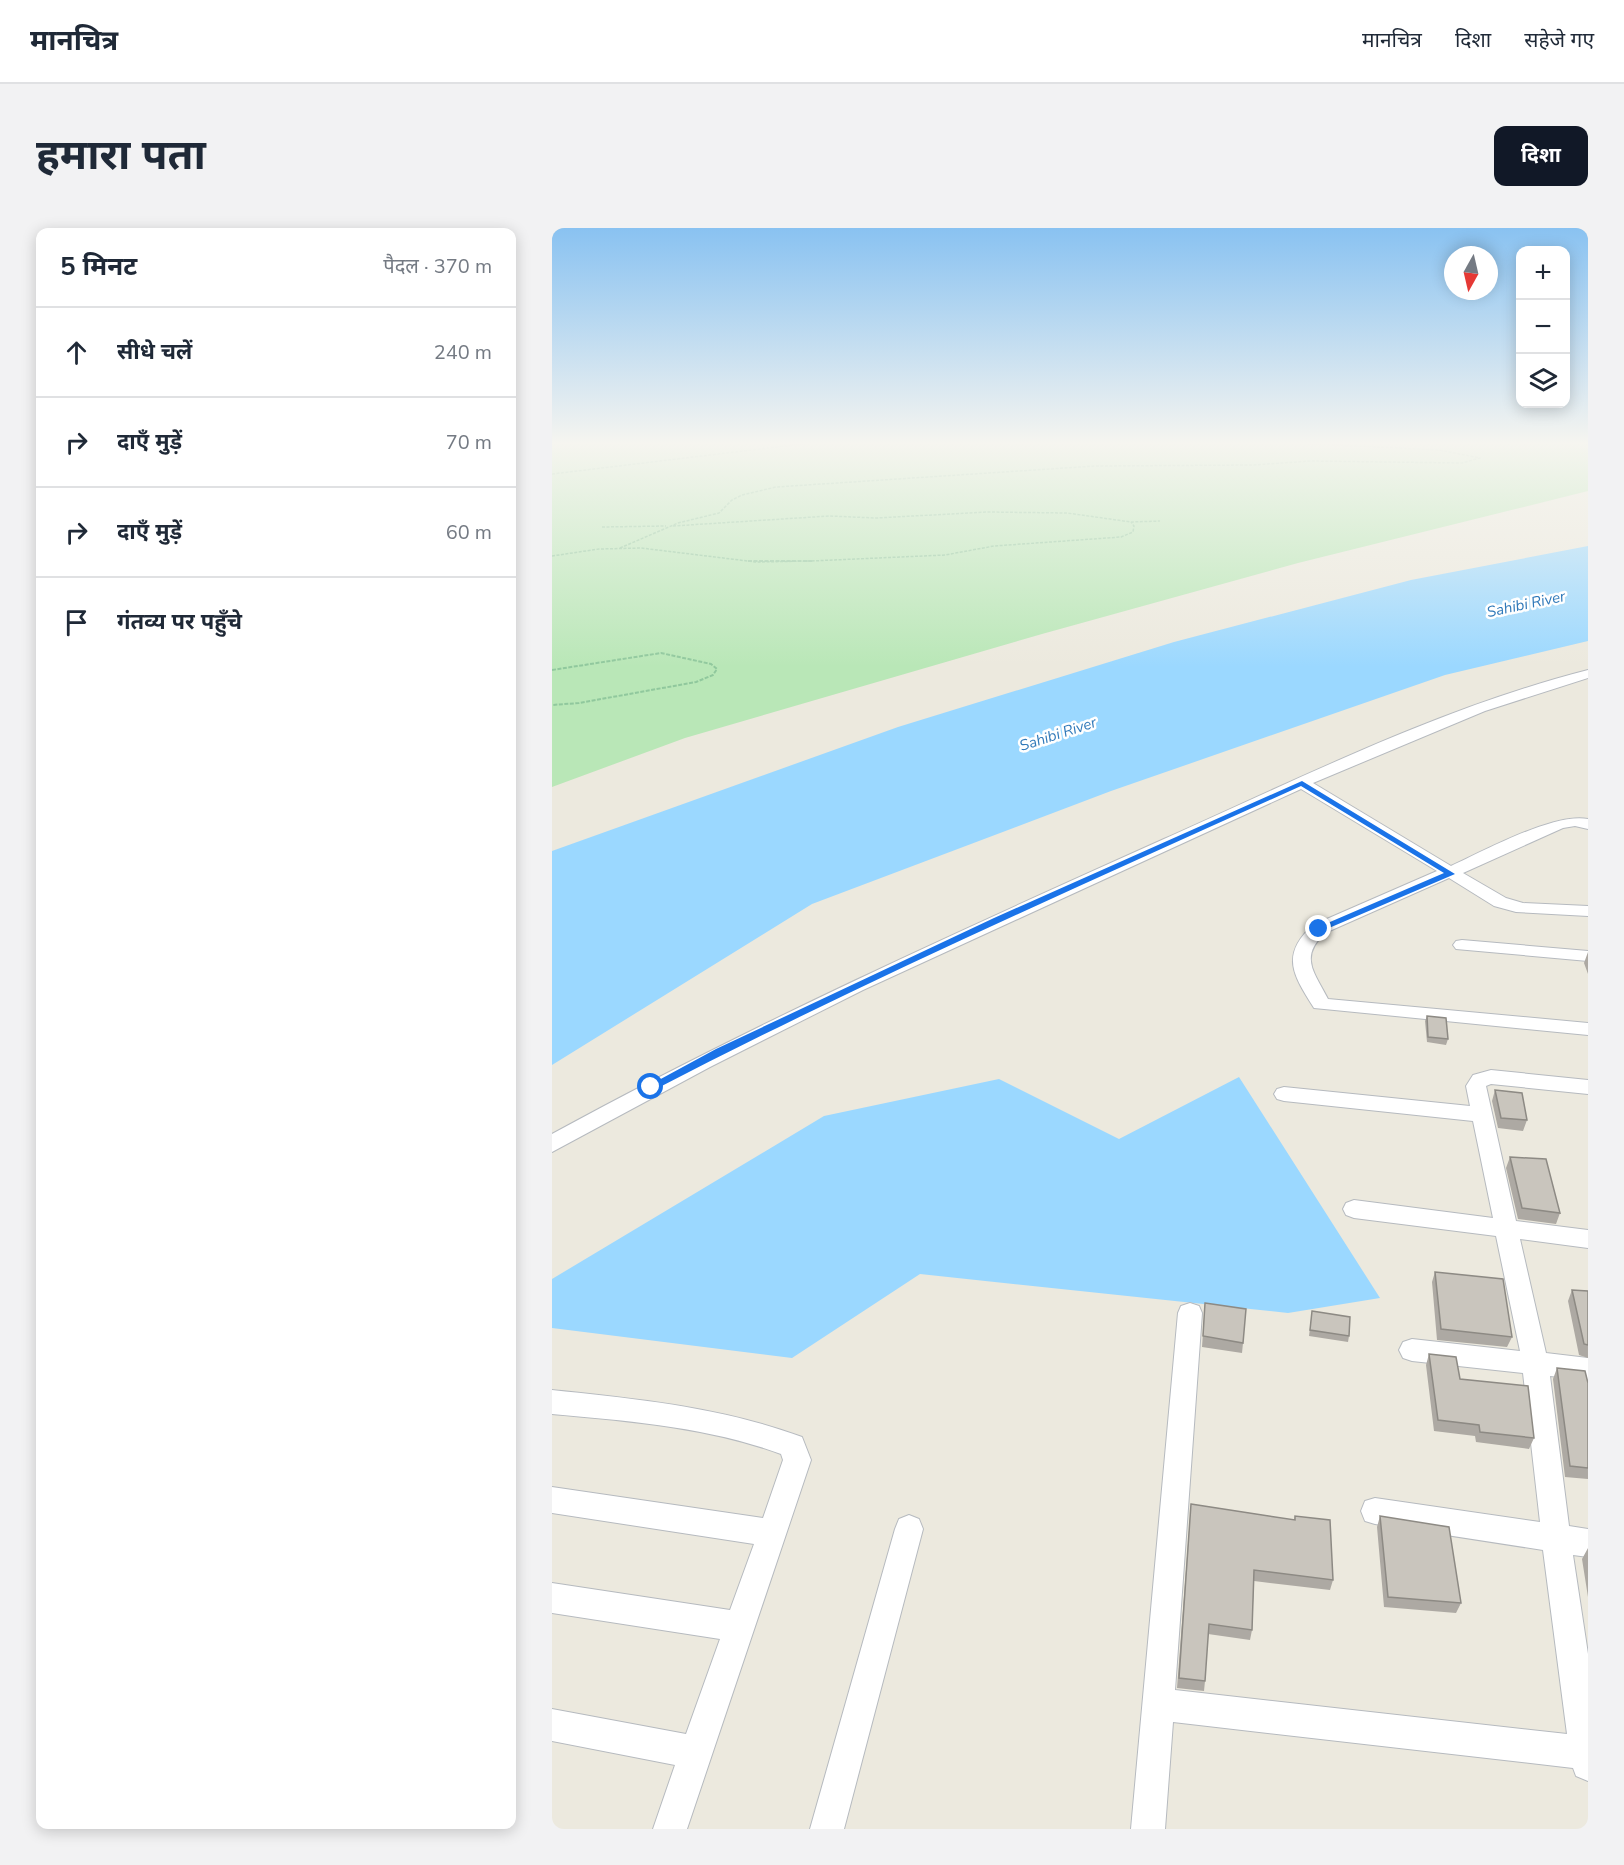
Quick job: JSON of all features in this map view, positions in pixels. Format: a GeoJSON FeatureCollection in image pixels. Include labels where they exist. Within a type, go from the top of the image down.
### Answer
{"type":"FeatureCollection","features":[{"type":"Feature","properties":{"kind":"street"},"geometry":{"type":"LineString","coordinates":[[552,1144],[720,1051],[997,920],[1450,717],[1588,674]]}},
{"type":"Feature","properties":{"kind":"street"},"geometry":{"type":"LineString","coordinates":[[1302,783],[1451,874],[1510,906],[1588,911]]}},
{"type":"Feature","properties":{"kind":"street"},"geometry":{"type":"LineString","coordinates":[[1588,824],[1575,821],[1558,825],[1451,874],[1327,924],[1311,936],[1302,948],[1303,969],[1321,1004],[1588,1029]]}},
{"type":"Feature","properties":{"kind":"street"},"geometry":{"type":"LineString","coordinates":[[1462,945],[1588,956]]}},
{"type":"Feature","properties":{"kind":"street"},"geometry":{"type":"LineString","coordinates":[[1159,1704],[1587,1756],[1556,1539],[1535,1362],[1476,1086],[1480,1080],[1491,1077],[1588,1087]]}},
{"type":"Feature","properties":{"kind":"street"},"geometry":{"type":"LineString","coordinates":[[1284,1094],[1481,1115]]}},
{"type":"Feature","properties":{"kind":"street"},"geometry":{"type":"LineString","coordinates":[[1354,1209],[1588,1239]]}},
{"type":"Feature","properties":{"kind":"street"},"geometry":{"type":"LineString","coordinates":[[1148,1829],[1190,1313]]}},
{"type":"Feature","properties":{"kind":"street"},"geometry":{"type":"LineString","coordinates":[[1412,1350],[1588,1369]]}},
{"type":"Feature","properties":{"kind":"street"},"geometry":{"type":"LineString","coordinates":[[552,1402],[629,1410],[737,1428],[792,1446],[797,1460],[670,1829]]}},
{"type":"Feature","properties":{"kind":"street"},"geometry":{"type":"LineString","coordinates":[[552,1500],[773,1533]]}},
{"type":"Feature","properties":{"kind":"street"},"geometry":{"type":"LineString","coordinates":[[1375,1511],[1588,1543]]}},
{"type":"Feature","properties":{"kind":"street"},"geometry":{"type":"LineString","coordinates":[[827,1829],[909,1529]]}},
{"type":"Feature","properties":{"kind":"street"},"geometry":{"type":"LineString","coordinates":[[552,1598],[740,1627]]}},
{"type":"Feature","properties":{"kind":"street"},"geometry":{"type":"LineString","coordinates":[[552,1725],[696,1752]]}},
{"type":"Feature","properties":{"kind":"path"},"geometry":{"type":"LineString","coordinates":[[620,548],[669,526],[701,518]]}},
{"type":"Feature","properties":{"kind":"path"},"geometry":{"type":"LineString","coordinates":[[602,527],[669,526],[802,518]]}},
{"type":"Feature","properties":{"kind":"path"},"geometry":{"type":"LineString","coordinates":[[1101,518],[1131,522],[1160,521]]}},
{"type":"Feature","properties":{"kind":"path"},"geometry":{"type":"LineString","coordinates":[[552,556],[620,548],[668,549],[756,562],[945,555],[994,546],[1121,537],[1133,532],[1134,526],[1131,522]]}},
{"type":"Feature","properties":{"kind":"path"},"geometry":{"type":"LineString","coordinates":[[552,670],[661,653],[711,664],[717,669],[713,675],[696,682],[579,703],[552,705]]}},
{"type":"Feature","properties":{"kind":"green space"},"geometry":{"type":"Polygon","coordinates":[[[552,518],[1480,518],[1298,563],[1042,634],[685,738],[552,787],[552,518]]]}},
{"type":"Feature","properties":{"kind":"water","name":"Sahibi River"},"geometry":{"type":"Polygon","coordinates":[[[1588,546],[1588,641],[1445,675],[1111,791],[812,904],[552,1065],[552,851],[898,727],[1174,642],[1411,580],[1588,546]]]}},
{"type":"Feature","properties":{"kind":"water"},"geometry":{"type":"Polygon","coordinates":[[[1239,1077],[1380,1298],[1288,1313],[920,1274],[792,1358],[552,1328],[552,1279],[824,1116],[999,1079],[1119,1139],[1239,1077]]]}},
{"type":"Feature","properties":{"kind":"building"},"geometry":{"type":"Polygon","coordinates":[[[1427,1016],[1446,1018],[1448,1039],[1428,1037],[1427,1016]]]}},
{"type":"Feature","properties":{"kind":"building"},"geometry":{"type":"Polygon","coordinates":[[[1495,1090],[1522,1093],[1527,1120],[1501,1118],[1495,1090]]]}},
{"type":"Feature","properties":{"kind":"building"},"geometry":{"type":"Polygon","coordinates":[[[1510,1157],[1546,1159],[1560,1213],[1522,1208],[1510,1157]]]}},
{"type":"Feature","properties":{"kind":"building"},"geometry":{"type":"Polygon","coordinates":[[[1435,1272],[1503,1279],[1512,1337],[1441,1329],[1435,1272]]]}},
{"type":"Feature","properties":{"kind":"building"},"geometry":{"type":"Polygon","coordinates":[[[1572,1290],[1588,1291],[1588,1345],[1584,1344],[1572,1290]]]}},
{"type":"Feature","properties":{"kind":"building"},"geometry":{"type":"Polygon","coordinates":[[[1205,1303],[1246,1309],[1243,1343],[1203,1336],[1205,1303]]]}},
{"type":"Feature","properties":{"kind":"building"},"geometry":{"type":"Polygon","coordinates":[[[1312,1311],[1350,1317],[1349,1336],[1310,1330],[1312,1311]]]}},
{"type":"Feature","properties":{"kind":"building"},"geometry":{"type":"Polygon","coordinates":[[[1429,1354],[1456,1357],[1460,1379],[1528,1386],[1534,1438],[1480,1432],[1479,1425],[1438,1420],[1429,1354]]]}},
{"type":"Feature","properties":{"kind":"building"},"geometry":{"type":"Polygon","coordinates":[[[1557,1368],[1585,1371],[1588,1383],[1588,1468],[1570,1466],[1557,1368]]]}},
{"type":"Feature","properties":{"kind":"building"},"geometry":{"type":"Polygon","coordinates":[[[1191,1504],[1295,1520],[1295,1516],[1330,1520],[1333,1580],[1254,1570],[1252,1630],[1209,1624],[1205,1681],[1179,1678],[1191,1504]]]}},
{"type":"Feature","properties":{"kind":"building"},"geometry":{"type":"Polygon","coordinates":[[[1380,1516],[1449,1527],[1461,1603],[1388,1597],[1380,1516]]]}},
{"type":"Feature","properties":{"kind":"route"},"geometry":{"type":"LineString","coordinates":[[651,1087],[720,1051],[997,920],[1302,783],[1451,874],[1319,929]]}}]}
